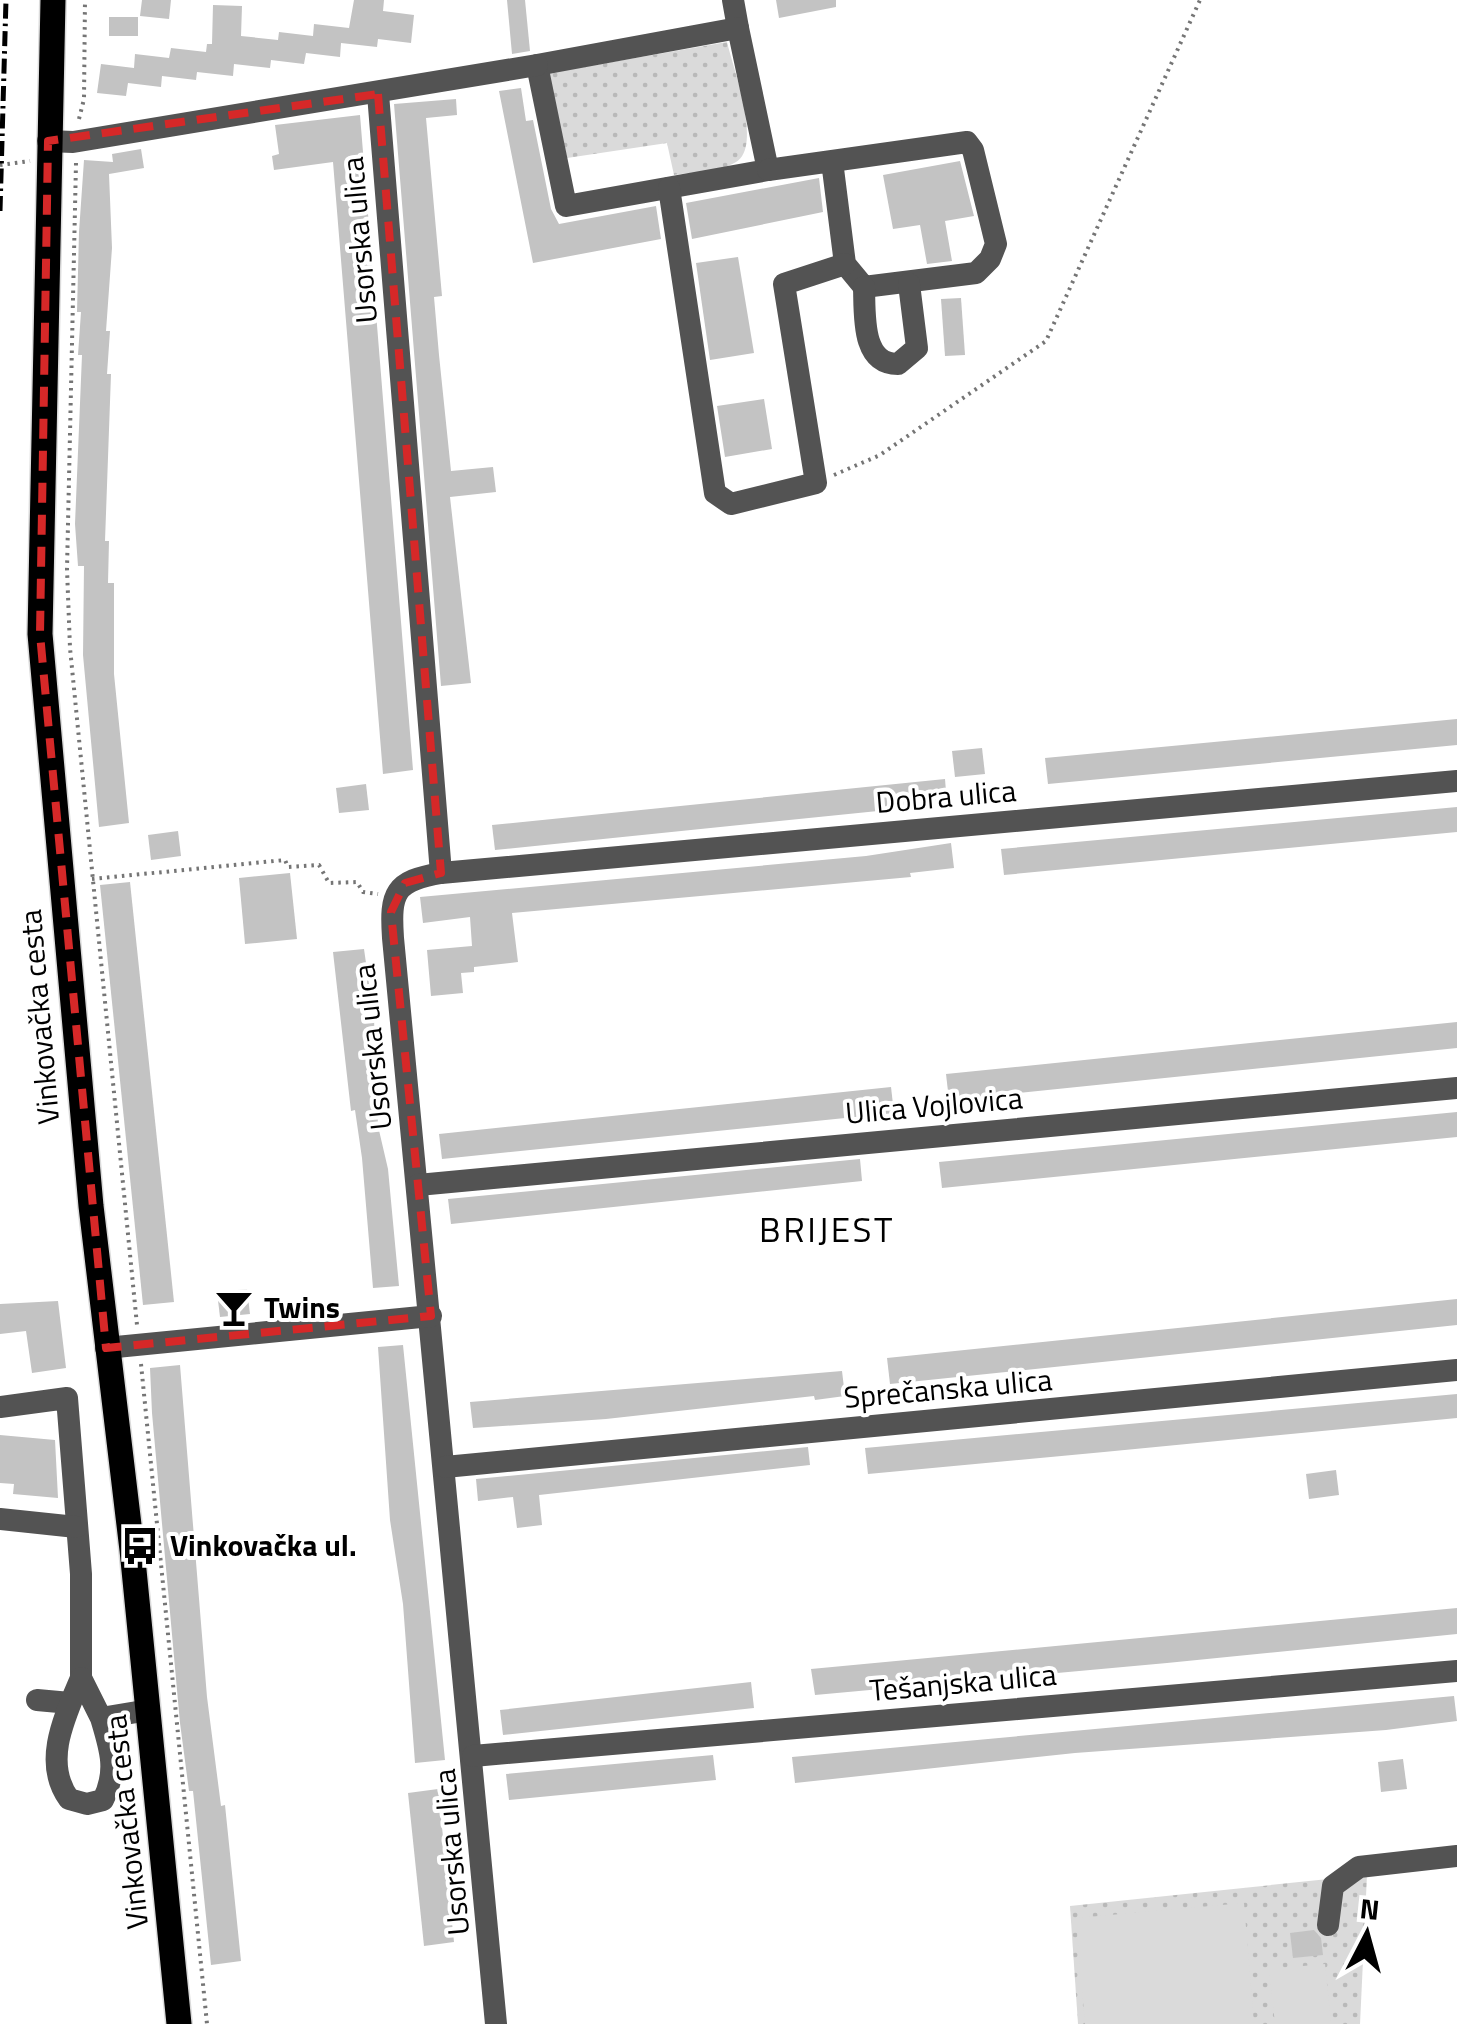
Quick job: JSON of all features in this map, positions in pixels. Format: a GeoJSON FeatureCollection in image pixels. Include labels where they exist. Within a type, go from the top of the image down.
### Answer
{"type":"FeatureCollection","features":[{"type":"Feature","properties":{"kind":"main road","name":"Vinkovačka cesta"},"geometry":{"type":"LineString","coordinates":[[53,0],[56,148],[40,634],[106,1348],[149,1710],[180,2024]]}},
{"type":"Feature","properties":{"kind":"street"},"geometry":{"type":"LineString","coordinates":[[733,0],[768,170]]}},
{"type":"Feature","properties":{"kind":"street"},"geometry":{"type":"LineString","coordinates":[[56,148],[738,28]]}},
{"type":"Feature","properties":{"kind":"street"},"geometry":{"type":"LineString","coordinates":[[537,64],[566,206],[768,170],[967,142],[973,150],[996,244],[990,259],[976,273],[864,287]]}},
{"type":"Feature","properties":{"kind":"street","name":"Usorska ulica"},"geometry":{"type":"LineString","coordinates":[[378,94],[440,873]]}},
{"type":"Feature","properties":{"kind":"street"},"geometry":{"type":"LineString","coordinates":[[832,161],[845,264],[864,287],[871,351],[879,360],[898,364],[918,348],[909,284]]}},
{"type":"Feature","properties":{"kind":"street"},"geometry":{"type":"LineString","coordinates":[[668,188],[715,494],[731,504],[816,483],[784,284],[845,264]]}},
{"type":"Feature","properties":{"kind":"street","name":"Dobra ulica"},"geometry":{"type":"LineString","coordinates":[[440,873],[1457,781]]}},
{"type":"Feature","properties":{"kind":"street"},"geometry":{"type":"LineString","coordinates":[[393,900],[396,891],[414,877],[440,873]]}},
{"type":"Feature","properties":{"kind":"street","name":"Usorska ulica"},"geometry":{"type":"LineString","coordinates":[[393,900],[392,938],[496,2024]]}},
{"type":"Feature","properties":{"kind":"street","name":"Ulica Vojlovica"},"geometry":{"type":"LineString","coordinates":[[418,1185],[1457,1088]]}},
{"type":"Feature","properties":{"kind":"street"},"geometry":{"type":"LineString","coordinates":[[106,1348],[431,1316]]}},
{"type":"Feature","properties":{"kind":"street","name":"Sprečanska ulica"},"geometry":{"type":"LineString","coordinates":[[445,1467],[1457,1370]]}},
{"type":"Feature","properties":{"kind":"street"},"geometry":{"type":"LineString","coordinates":[[0,1407],[66,1398],[84,1628],[80,1678],[56,1757],[59,1786],[69,1800],[87,1804],[103,1800],[113,1782],[112,1752],[101,1718],[80,1678]]}},
{"type":"Feature","properties":{"kind":"street"},"geometry":{"type":"LineString","coordinates":[[0,1519],[76,1527]]}},
{"type":"Feature","properties":{"kind":"street","name":"Tešanjska ulica"},"geometry":{"type":"LineString","coordinates":[[473,1756],[1457,1670]]}},
{"type":"Feature","properties":{"kind":"street"},"geometry":{"type":"LineString","coordinates":[[37,1700],[70,1703]]}},
{"type":"Feature","properties":{"kind":"street"},"geometry":{"type":"LineString","coordinates":[[101,1718],[149,1710]]}},
{"type":"Feature","properties":{"kind":"street"},"geometry":{"type":"LineString","coordinates":[[1328,1925],[1332,1886],[1359,1867],[1457,1856]]}},
{"type":"Feature","properties":{"kind":"path"},"geometry":{"type":"LineString","coordinates":[[0,164],[56,148],[84,99],[85,0]]}},
{"type":"Feature","properties":{"kind":"path"},"geometry":{"type":"LineString","coordinates":[[816,483],[880,454],[1046,342],[1200,0]]}},
{"type":"Feature","properties":{"kind":"path"},"geometry":{"type":"LineString","coordinates":[[56,148],[77,181],[67,570],[92,879],[207,2024]]}},
{"type":"Feature","properties":{"kind":"path"},"geometry":{"type":"LineString","coordinates":[[92,879],[286,860],[288,867],[319,865],[330,883],[358,882],[363,892],[393,900]]}},
{"type":"Feature","properties":{"kind":"highlighted area"},"geometry":{"type":"Polygon","coordinates":[[[378,94],[441,873],[405,883],[391,912],[431,1316],[106,1348],[40,634],[48,141],[378,94]]]}},
{"type":"Feature","properties":{"kind":"shaded area"},"geometry":{"type":"Polygon","coordinates":[[[727,42],[747,124],[744,154],[736,162],[714,170],[674,175],[667,143],[567,158],[549,73],[727,42]]]}},
{"type":"Feature","properties":{"kind":"shaded area"},"geometry":{"type":"Polygon","coordinates":[[[1367,1875],[1360,2024],[1078,2024],[1070,1906],[1367,1875]]]}},
{"type":"Feature","properties":{"kind":"shaded area"},"geometry":{"type":"Polygon","coordinates":[[[1244,1903],[1254,2024],[1085,2024],[1076,1918],[1244,1903]]]}},
{"type":"Feature","properties":{"kind":"shaded area"},"geometry":{"type":"Polygon","coordinates":[[[1325,1964],[1331,2024],[1275,2024],[1269,1969],[1325,1964]]]}},
{"type":"Feature","properties":{"kind":"building"},"geometry":{"type":"Polygon","coordinates":[[[142,0],[171,0],[169,19],[140,16],[142,0]]]}},
{"type":"Feature","properties":{"kind":"building"},"geometry":{"type":"Polygon","coordinates":[[[354,0],[384,0],[383,11],[414,15],[411,43],[378,39],[377,47],[341,43],[340,57],[306,53],[304,64],[271,60],[270,68],[234,64],[233,76],[197,72],[196,80],[162,76],[161,87],[128,83],[126,96],[97,93],[101,64],[134,68],[135,54],[169,58],[171,48],[206,52],[207,44],[212,44],[213,5],[242,6],[241,36],[278,40],[279,32],[313,36],[314,24],[349,28],[354,0]]]}},
{"type":"Feature","properties":{"kind":"building"},"geometry":{"type":"Polygon","coordinates":[[[507,0],[525,0],[530,51],[512,54],[507,0]]]}},
{"type":"Feature","properties":{"kind":"building"},"geometry":{"type":"Polygon","coordinates":[[[776,0],[836,0],[836,7],[779,18],[776,0]]]}},
{"type":"Feature","properties":{"kind":"building"},"geometry":{"type":"Polygon","coordinates":[[[109,17],[138,17],[138,36],[109,36],[109,17]]]}},
{"type":"Feature","properties":{"kind":"building"},"geometry":{"type":"Polygon","coordinates":[[[521,88],[526,121],[533,120],[551,209],[559,224],[656,206],[661,239],[533,263],[499,91],[521,88]]]}},
{"type":"Feature","properties":{"kind":"building"},"geometry":{"type":"Polygon","coordinates":[[[456,99],[457,115],[426,118],[442,296],[434,297],[439,355],[451,471],[493,467],[496,492],[450,497],[471,683],[441,686],[394,104],[456,99]]]}},
{"type":"Feature","properties":{"kind":"building"},"geometry":{"type":"Polygon","coordinates":[[[360,115],[413,770],[383,774],[333,162],[274,170],[272,156],[279,154],[275,125],[360,115]]]}},
{"type":"Feature","properties":{"kind":"building"},"geometry":{"type":"Polygon","coordinates":[[[141,149],[144,168],[109,174],[112,248],[106,331],[110,331],[107,374],[111,374],[105,541],[109,541],[108,583],[114,583],[114,674],[129,823],[99,827],[83,655],[84,566],[78,566],[75,524],[82,355],[78,355],[79,232],[84,160],[113,162],[112,154],[141,149]]]}},
{"type":"Feature","properties":{"kind":"building"},"geometry":{"type":"Polygon","coordinates":[[[960,161],[974,216],[945,221],[952,261],[927,264],[920,225],[893,229],[883,175],[960,161]]]}},
{"type":"Feature","properties":{"kind":"building"},"geometry":{"type":"Polygon","coordinates":[[[819,178],[823,212],[692,239],[686,203],[819,178]]]}},
{"type":"Feature","properties":{"kind":"building"},"geometry":{"type":"Polygon","coordinates":[[[738,257],[754,353],[710,360],[696,263],[738,257]]]}},
{"type":"Feature","properties":{"kind":"building"},"geometry":{"type":"Polygon","coordinates":[[[961,298],[965,355],[945,356],[941,299],[961,298]]]}},
{"type":"Feature","properties":{"kind":"building"},"geometry":{"type":"Polygon","coordinates":[[[764,399],[772,449],[725,457],[717,406],[764,399]]]}},
{"type":"Feature","properties":{"kind":"building"},"geometry":{"type":"Polygon","coordinates":[[[1457,719],[1457,745],[1048,784],[1045,758],[1457,719]]]}},
{"type":"Feature","properties":{"kind":"building"},"geometry":{"type":"Polygon","coordinates":[[[982,748],[985,774],[955,777],[952,751],[982,748]]]}},
{"type":"Feature","properties":{"kind":"building"},"geometry":{"type":"Polygon","coordinates":[[[945,779],[947,804],[495,850],[492,825],[945,779]]]}},
{"type":"Feature","properties":{"kind":"building"},"geometry":{"type":"Polygon","coordinates":[[[366,784],[369,810],[339,813],[336,788],[366,784]]]}},
{"type":"Feature","properties":{"kind":"building"},"geometry":{"type":"Polygon","coordinates":[[[1457,807],[1457,832],[1004,875],[1001,849],[1457,807]]]}},
{"type":"Feature","properties":{"kind":"building"},"geometry":{"type":"Polygon","coordinates":[[[178,831],[181,856],[151,860],[148,835],[178,831]]]}},
{"type":"Feature","properties":{"kind":"building"},"geometry":{"type":"Polygon","coordinates":[[[951,843],[954,868],[910,873],[911,877],[512,913],[518,962],[474,967],[474,972],[461,973],[463,993],[431,996],[427,950],[472,946],[470,917],[423,923],[420,897],[866,856],[951,843]]]}},
{"type":"Feature","properties":{"kind":"building"},"geometry":{"type":"Polygon","coordinates":[[[290,873],[297,939],[245,944],[239,878],[290,873]]]}},
{"type":"Feature","properties":{"kind":"building"},"geometry":{"type":"Polygon","coordinates":[[[130,882],[174,1302],[143,1305],[100,885],[130,882]]]}},
{"type":"Feature","properties":{"kind":"building"},"geometry":{"type":"Polygon","coordinates":[[[364,949],[374,1019],[378,1126],[388,1169],[399,1286],[373,1288],[362,1158],[355,1110],[351,1111],[333,952],[364,949]]]}},
{"type":"Feature","properties":{"kind":"building"},"geometry":{"type":"Polygon","coordinates":[[[1457,1022],[1457,1048],[949,1100],[946,1074],[1457,1022]]]}},
{"type":"Feature","properties":{"kind":"building"},"geometry":{"type":"Polygon","coordinates":[[[891,1087],[894,1113],[442,1159],[439,1134],[891,1087]]]}},
{"type":"Feature","properties":{"kind":"building"},"geometry":{"type":"Polygon","coordinates":[[[1457,1112],[1457,1137],[942,1188],[939,1162],[1457,1112]]]}},
{"type":"Feature","properties":{"kind":"building"},"geometry":{"type":"Polygon","coordinates":[[[860,1159],[862,1181],[451,1224],[448,1199],[860,1159]]]}},
{"type":"Feature","properties":{"kind":"building"},"geometry":{"type":"Polygon","coordinates":[[[247,1289],[250,1314],[220,1317],[217,1292],[247,1289]]]}},
{"type":"Feature","properties":{"kind":"building"},"geometry":{"type":"Polygon","coordinates":[[[1457,1299],[1457,1325],[890,1384],[887,1358],[1457,1299]]]}},
{"type":"Feature","properties":{"kind":"building"},"geometry":{"type":"Polygon","coordinates":[[[58,1301],[66,1368],[32,1373],[26,1331],[0,1334],[0,1304],[58,1301]]]}},
{"type":"Feature","properties":{"kind":"building"},"geometry":{"type":"Polygon","coordinates":[[[403,1345],[445,1760],[415,1763],[403,1604],[390,1520],[378,1347],[403,1345]]]}},
{"type":"Feature","properties":{"kind":"building"},"geometry":{"type":"Polygon","coordinates":[[[180,1365],[207,1697],[221,1806],[225,1805],[241,1961],[211,1965],[193,1791],[189,1791],[180,1723],[152,1413],[150,1368],[180,1365]]]}},
{"type":"Feature","properties":{"kind":"building"},"geometry":{"type":"Polygon","coordinates":[[[842,1371],[845,1396],[473,1428],[470,1402],[842,1371]]]}},
{"type":"Feature","properties":{"kind":"building"},"geometry":{"type":"Polygon","coordinates":[[[1457,1394],[1457,1418],[868,1474],[865,1448],[1457,1394]]]}},
{"type":"Feature","properties":{"kind":"building"},"geometry":{"type":"Polygon","coordinates":[[[0,1435],[55,1440],[58,1498],[13,1494],[14,1484],[0,1483],[0,1435]]]}},
{"type":"Feature","properties":{"kind":"building"},"geometry":{"type":"Polygon","coordinates":[[[808,1447],[810,1465],[539,1495],[542,1525],[517,1528],[513,1497],[478,1501],[476,1479],[808,1447]]]}},
{"type":"Feature","properties":{"kind":"building"},"geometry":{"type":"Polygon","coordinates":[[[1336,1470],[1339,1495],[1309,1499],[1306,1474],[1336,1470]]]}},
{"type":"Feature","properties":{"kind":"building"},"geometry":{"type":"Polygon","coordinates":[[[1457,1608],[1457,1634],[1167,1663],[815,1695],[811,1669],[1457,1608]]]}},
{"type":"Feature","properties":{"kind":"building"},"geometry":{"type":"Polygon","coordinates":[[[751,1682],[754,1708],[503,1735],[500,1710],[751,1682]]]}},
{"type":"Feature","properties":{"kind":"building"},"geometry":{"type":"Polygon","coordinates":[[[1454,1696],[1457,1721],[1386,1730],[1075,1753],[795,1783],[792,1757],[1454,1696]]]}},
{"type":"Feature","properties":{"kind":"building"},"geometry":{"type":"Polygon","coordinates":[[[713,1755],[716,1780],[509,1800],[506,1774],[713,1755]]]}},
{"type":"Feature","properties":{"kind":"building"},"geometry":{"type":"Polygon","coordinates":[[[1403,1759],[1407,1789],[1381,1792],[1378,1762],[1403,1759]]]}},
{"type":"Feature","properties":{"kind":"building"},"geometry":{"type":"Polygon","coordinates":[[[438,1789],[454,1942],[424,1946],[408,1793],[438,1789]]]}},
{"type":"Feature","properties":{"kind":"building"},"geometry":{"type":"Polygon","coordinates":[[[1314,1930],[1321,1938],[1323,1955],[1293,1958],[1290,1933],[1314,1930]]]}},
{"type":"Feature","properties":{"kind":"railway"},"geometry":{"type":"LineString","coordinates":[[0,211],[6,0]]}},
{"type":"Feature","properties":{"kind":"place","name":"Twins"},"geometry":{"type":"Point","coordinates":[234,1308]}},
{"type":"Feature","properties":{"kind":"place","name":"Vinkovačka ul."},"geometry":{"type":"Point","coordinates":[140,1546]}},
{"type":"Feature","properties":{"kind":"district","name":"BRIJEST"},"geometry":{"type":"Point","coordinates":[827,1230]}}]}
